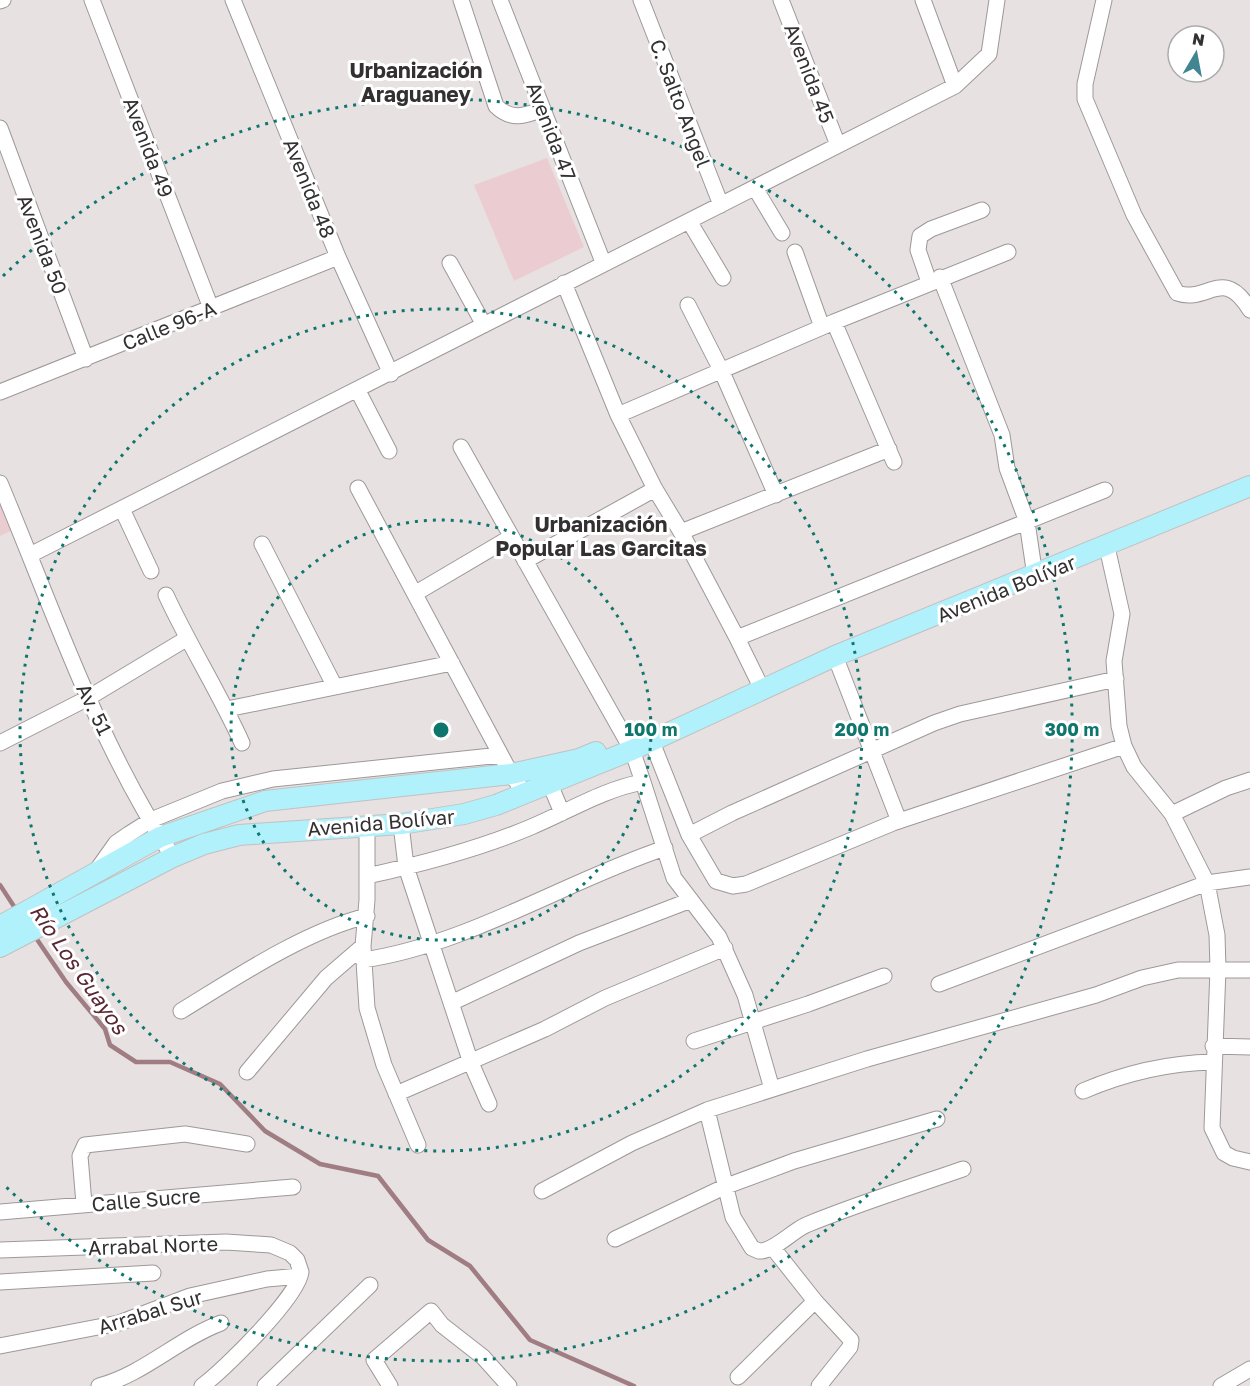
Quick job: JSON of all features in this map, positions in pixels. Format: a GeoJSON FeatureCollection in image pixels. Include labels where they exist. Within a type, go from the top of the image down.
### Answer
{"type":"FeatureCollection","features":[{"type":"Feature","properties":{"kind":"main road","name":"Avenida Bolívar"},"geometry":{"type":"LineString","coordinates":[[0,947],[173,856],[204,844],[239,835],[401,824],[464,814],[525,794],[629,745],[835,656],[1107,547],[1250,486]]}},
{"type":"Feature","properties":{"kind":"main road","name":"Avenida Bolívar"},"geometry":{"type":"LineString","coordinates":[[0,926],[93,876],[156,829],[265,801],[511,774],[629,745]]}},
{"type":"Feature","properties":{"kind":"street","name":"Avenida 49"},"geometry":{"type":"LineString","coordinates":[[92,0],[209,301]]}},
{"type":"Feature","properties":{"kind":"street","name":"Avenida 48"},"geometry":{"type":"LineString","coordinates":[[233,0],[338,257],[391,374]]}},
{"type":"Feature","properties":{"kind":"street"},"geometry":{"type":"LineString","coordinates":[[461,0],[496,106],[511,116],[520,117],[543,109]]}},
{"type":"Feature","properties":{"kind":"street","name":"Avenida 47"},"geometry":{"type":"LineString","coordinates":[[500,0],[603,262]]}},
{"type":"Feature","properties":{"kind":"street","name":"C. Salto Angel"},"geometry":{"type":"LineString","coordinates":[[641,0],[721,206]]}},
{"type":"Feature","properties":{"kind":"street","name":"Avenida 45"},"geometry":{"type":"LineString","coordinates":[[781,0],[838,145]]}},
{"type":"Feature","properties":{"kind":"street"},"geometry":{"type":"LineString","coordinates":[[922,0],[955,86]]}},
{"type":"Feature","properties":{"kind":"street"},"geometry":{"type":"LineString","coordinates":[[30,555],[358,391],[603,262],[721,206],[955,86],[989,54],[998,0]]}},
{"type":"Feature","properties":{"kind":"street"},"geometry":{"type":"LineString","coordinates":[[1104,0],[1085,84],[1085,99],[1134,215],[1177,293],[1185,296],[1212,288],[1228,288],[1241,296],[1250,310]]}},
{"type":"Feature","properties":{"kind":"street","name":"Avenida 50"},"geometry":{"type":"LineString","coordinates":[[0,128],[86,359]]}},
{"type":"Feature","properties":{"kind":"street"},"geometry":{"type":"LineString","coordinates":[[755,188],[782,233]]}},
{"type":"Feature","properties":{"kind":"street"},"geometry":{"type":"LineString","coordinates":[[982,210],[931,229],[920,236],[918,250],[935,280],[995,413],[1007,468],[1028,522],[1035,576]]}},
{"type":"Feature","properties":{"kind":"street"},"geometry":{"type":"LineString","coordinates":[[689,221],[723,278]]}},
{"type":"Feature","properties":{"kind":"street"},"geometry":{"type":"LineString","coordinates":[[681,532],[776,495],[892,455],[795,252]]}},
{"type":"Feature","properties":{"kind":"street"},"geometry":{"type":"LineString","coordinates":[[618,415],[722,372],[828,324],[1008,252]]}},
{"type":"Feature","properties":{"kind":"street","name":"Calle 96-A"},"geometry":{"type":"LineString","coordinates":[[0,392],[86,359],[209,301],[338,257]]}},
{"type":"Feature","properties":{"kind":"street"},"geometry":{"type":"LineString","coordinates":[[450,263],[484,325]]}},
{"type":"Feature","properties":{"kind":"street"},"geometry":{"type":"LineString","coordinates":[[564,283],[618,415],[762,689]]}},
{"type":"Feature","properties":{"kind":"street"},"geometry":{"type":"LineString","coordinates":[[688,305],[722,372],[776,495]]}},
{"type":"Feature","properties":{"kind":"street"},"geometry":{"type":"LineString","coordinates":[[358,391],[389,451]]}},
{"type":"Feature","properties":{"kind":"street"},"geometry":{"type":"LineString","coordinates":[[461,447],[629,745],[674,878],[725,948],[746,995],[772,1089]]}},
{"type":"Feature","properties":{"kind":"street","name":"Av. 51"},"geometry":{"type":"LineString","coordinates":[[0,483],[88,698],[156,829],[173,856]]}},
{"type":"Feature","properties":{"kind":"street"},"geometry":{"type":"LineString","coordinates":[[358,488],[511,774],[525,794]]}},
{"type":"Feature","properties":{"kind":"street"},"geometry":{"type":"LineString","coordinates":[[525,561],[655,489]]}},
{"type":"Feature","properties":{"kind":"street"},"geometry":{"type":"LineString","coordinates":[[737,638],[1105,490]]}},
{"type":"Feature","properties":{"kind":"street"},"geometry":{"type":"LineString","coordinates":[[122,509],[151,571]]}},
{"type":"Feature","properties":{"kind":"street"},"geometry":{"type":"LineString","coordinates":[[416,593],[511,537]]}},
{"type":"Feature","properties":{"kind":"street"},"geometry":{"type":"LineString","coordinates":[[262,544],[334,685]]}},
{"type":"Feature","properties":{"kind":"street"},"geometry":{"type":"LineString","coordinates":[[1107,547],[1122,614],[1114,661],[1119,726],[1124,746],[1134,767],[1172,814],[1207,882],[1217,934],[1218,969],[1212,1128],[1216,1141],[1224,1153],[1250,1162]]}},
{"type":"Feature","properties":{"kind":"street"},"geometry":{"type":"LineString","coordinates":[[166,595],[186,639],[227,709],[242,742]]}},
{"type":"Feature","properties":{"kind":"street"},"geometry":{"type":"LineString","coordinates":[[0,743],[88,698],[186,639]]}},
{"type":"Feature","properties":{"kind":"street"},"geometry":{"type":"LineString","coordinates":[[835,656],[899,821]]}},
{"type":"Feature","properties":{"kind":"street"},"geometry":{"type":"LineString","coordinates":[[227,709],[334,685],[452,663]]}},
{"type":"Feature","properties":{"kind":"street"},"geometry":{"type":"LineString","coordinates":[[689,835],[871,751],[960,714],[1116,679]]}},
{"type":"Feature","properties":{"kind":"street"},"geometry":{"type":"LineString","coordinates":[[650,736],[689,835],[716,881],[733,886],[746,884],[899,821],[1124,746]]}},
{"type":"Feature","properties":{"kind":"street"},"geometry":{"type":"LineString","coordinates":[[156,829],[222,791],[273,779],[385,765],[501,755]]}},
{"type":"Feature","properties":{"kind":"street"},"geometry":{"type":"LineString","coordinates":[[385,765],[390,788]]}},
{"type":"Feature","properties":{"kind":"street"},"geometry":{"type":"LineString","coordinates":[[1172,814],[1226,788],[1250,780]]}},
{"type":"Feature","properties":{"kind":"street"},"geometry":{"type":"LineString","coordinates":[[367,876],[406,867],[520,831],[625,786],[643,782]]}},
{"type":"Feature","properties":{"kind":"street"},"geometry":{"type":"LineString","coordinates":[[550,784],[562,813]]}},
{"type":"Feature","properties":{"kind":"street"},"geometry":{"type":"LineString","coordinates":[[401,824],[406,867],[471,1063],[489,1104]]}},
{"type":"Feature","properties":{"kind":"street"},"geometry":{"type":"LineString","coordinates":[[367,826],[367,916],[363,953],[367,1008],[384,1065],[418,1145]]}},
{"type":"Feature","properties":{"kind":"street"},"geometry":{"type":"LineString","coordinates":[[247,1072],[326,978],[363,953],[410,951],[665,848]]}},
{"type":"Feature","properties":{"kind":"street"},"geometry":{"type":"LineString","coordinates":[[939,984],[1207,882],[1250,877]]}},
{"type":"Feature","properties":{"kind":"street"},"geometry":{"type":"LineString","coordinates":[[451,1003],[579,944],[691,900]]}},
{"type":"Feature","properties":{"kind":"street"},"geometry":{"type":"LineString","coordinates":[[181,1011],[311,938],[347,921],[367,916]]}},
{"type":"Feature","properties":{"kind":"street"},"geometry":{"type":"LineString","coordinates":[[396,1094],[471,1063],[605,998],[725,948]]}},
{"type":"Feature","properties":{"kind":"street"},"geometry":{"type":"LineString","coordinates":[[542,1191],[632,1143],[707,1110],[772,1089],[1096,995],[1142,978],[1178,970],[1250,970]]}},
{"type":"Feature","properties":{"kind":"street"},"geometry":{"type":"LineString","coordinates":[[694,1041],[808,1004],[884,976]]}},
{"type":"Feature","properties":{"kind":"street"},"geometry":{"type":"LineString","coordinates":[[1214,1046],[1250,1047]]}},
{"type":"Feature","properties":{"kind":"street"},"geometry":{"type":"LineString","coordinates":[[1083,1091],[1135,1071],[1191,1062],[1213,1062]]}},
{"type":"Feature","properties":{"kind":"street"},"geometry":{"type":"LineString","coordinates":[[707,1110],[733,1217],[752,1248],[763,1252],[772,1248],[786,1236],[812,1223],[963,1169]]}},
{"type":"Feature","properties":{"kind":"street"},"geometry":{"type":"LineString","coordinates":[[615,1239],[724,1187],[794,1161],[937,1119]]}},
{"type":"Feature","properties":{"kind":"street"},"geometry":{"type":"LineString","coordinates":[[84,1204],[80,1156],[85,1145],[185,1134],[247,1144]]}},
{"type":"Feature","properties":{"kind":"street","name":"Calle Sucre"},"geometry":{"type":"LineString","coordinates":[[0,1212],[293,1186]]}},
{"type":"Feature","properties":{"kind":"street","name":"Arrabal Norte"},"geometry":{"type":"LineString","coordinates":[[0,1250],[226,1242],[278,1246],[290,1253],[300,1270]]}},
{"type":"Feature","properties":{"kind":"street"},"geometry":{"type":"LineString","coordinates":[[772,1248],[814,1301],[851,1340],[850,1347],[819,1386]]}},
{"type":"Feature","properties":{"kind":"street"},"geometry":{"type":"LineString","coordinates":[[202,1386],[232,1360],[287,1298],[300,1270]]}},
{"type":"Feature","properties":{"kind":"street","name":"Arrabal Sur"},"geometry":{"type":"LineString","coordinates":[[0,1346],[37,1341],[119,1323],[190,1296],[300,1270]]}},
{"type":"Feature","properties":{"kind":"street"},"geometry":{"type":"LineString","coordinates":[[0,1282],[153,1273]]}},
{"type":"Feature","properties":{"kind":"street"},"geometry":{"type":"LineString","coordinates":[[265,1386],[370,1285]]}},
{"type":"Feature","properties":{"kind":"street"},"geometry":{"type":"LineString","coordinates":[[738,1377],[814,1301]]}},
{"type":"Feature","properties":{"kind":"street"},"geometry":{"type":"LineString","coordinates":[[390,1386],[374,1360],[431,1311],[442,1325],[483,1357],[509,1386]]}},
{"type":"Feature","properties":{"kind":"street"},"geometry":{"type":"LineString","coordinates":[[99,1386],[124,1378],[203,1329],[221,1323]]}},
{"type":"Feature","properties":{"kind":"street"},"geometry":{"type":"LineString","coordinates":[[1221,1386],[1250,1370]]}},
{"type":"Feature","properties":{"kind":"shaded area"},"geometry":{"type":"Polygon","coordinates":[[[547,158],[584,247],[514,281],[474,185],[547,158]]]}},
{"type":"Feature","properties":{"kind":"shaded area"},"geometry":{"type":"Polygon","coordinates":[[[0,489],[17,528],[0,536],[0,489]]]}},
{"type":"Feature","properties":{"kind":"waterway","name":"Río Los Guayos"},"geometry":{"type":"LineString","coordinates":[[0,885],[17,911]]}},
{"type":"Feature","properties":{"kind":"waterway","name":"Río Los Guayos"},"geometry":{"type":"LineString","coordinates":[[34,935],[66,982],[105,1029],[110,1045],[136,1062],[170,1062],[220,1084],[265,1131],[320,1164],[378,1176],[428,1240],[470,1266],[530,1340],[634,1386]]}},
{"type":"Feature","properties":{"kind":"district","name":"Urbanización Araguaney"},"geometry":{"type":"Point","coordinates":[416,82]}},
{"type":"Feature","properties":{"kind":"district","name":"Urbanización Popular Las Garcitas"},"geometry":{"type":"Point","coordinates":[601,536]}}]}
